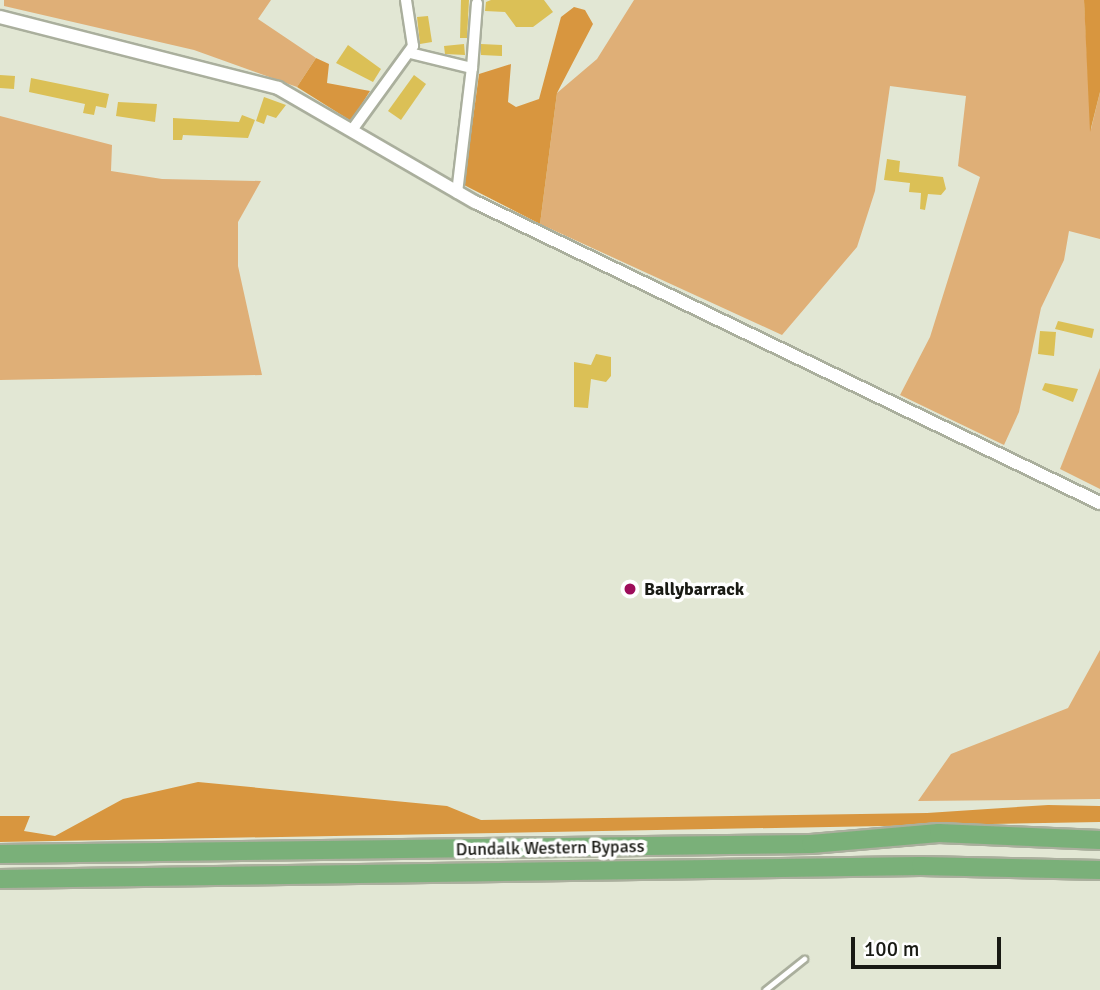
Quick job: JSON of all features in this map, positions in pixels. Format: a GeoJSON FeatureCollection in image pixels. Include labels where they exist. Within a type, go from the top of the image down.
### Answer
{"type":"FeatureCollection","features":[{"type":"Feature","properties":{"kind":"highway","name":"Dundalk Western Bypass"},"geometry":{"type":"LineString","coordinates":[[0,854],[811,844],[939,833],[1100,839]]}},
{"type":"Feature","properties":{"kind":"highway","name":"Dundalk Western Bypass"},"geometry":{"type":"LineString","coordinates":[[0,879],[921,866],[1100,870]]}},
{"type":"Feature","properties":{"kind":"street"},"geometry":{"type":"LineString","coordinates":[[352,130],[413,46],[406,0]]}},
{"type":"Feature","properties":{"kind":"street"},"geometry":{"type":"LineString","coordinates":[[457,192],[477,3]]}},
{"type":"Feature","properties":{"kind":"street"},"geometry":{"type":"LineString","coordinates":[[0,17],[240,75],[278,88],[457,192],[1100,503]]}},
{"type":"Feature","properties":{"kind":"street"},"geometry":{"type":"LineString","coordinates":[[410,53],[472,68]]}},
{"type":"Feature","properties":{"kind":"lane"},"geometry":{"type":"LineString","coordinates":[[765,990],[804,959]]}},
{"type":"Feature","properties":{"kind":"shaded area"},"geometry":{"type":"Polygon","coordinates":[[[4,0],[271,0],[258,19],[316,58],[297,87],[194,50],[4,6],[4,0]]]}},
{"type":"Feature","properties":{"kind":"shaded area"},"geometry":{"type":"Polygon","coordinates":[[[634,0],[1084,0],[1091,129],[1100,92],[1100,239],[1069,231],[1064,260],[1041,308],[1019,412],[1004,445],[900,395],[930,337],[980,177],[958,166],[966,96],[890,86],[875,191],[857,247],[782,335],[540,224],[557,93],[597,59],[634,0]]]}},
{"type":"Feature","properties":{"kind":"shaded area"},"geometry":{"type":"Polygon","coordinates":[[[1084,0],[1100,0],[1100,92],[1090,132],[1084,0]]]}},
{"type":"Feature","properties":{"kind":"shaded area"},"geometry":{"type":"Polygon","coordinates":[[[574,7],[585,10],[593,24],[557,93],[540,224],[464,185],[479,74],[511,64],[508,102],[516,107],[539,99],[561,17],[574,7]]]}},
{"type":"Feature","properties":{"kind":"shaded area"},"geometry":{"type":"Polygon","coordinates":[[[316,58],[329,64],[327,83],[370,91],[351,121],[297,87],[316,58]]]}},
{"type":"Feature","properties":{"kind":"shaded area"},"geometry":{"type":"Polygon","coordinates":[[[0,116],[112,145],[111,171],[162,179],[261,181],[238,222],[238,266],[262,375],[0,380],[0,116]]]}},
{"type":"Feature","properties":{"kind":"shaded area"},"geometry":{"type":"Polygon","coordinates":[[[1100,368],[1100,489],[1060,469],[1100,368]]]}},
{"type":"Feature","properties":{"kind":"shaded area"},"geometry":{"type":"Polygon","coordinates":[[[1100,650],[1100,799],[918,801],[951,754],[1068,708],[1100,650]]]}},
{"type":"Feature","properties":{"kind":"shaded area"},"geometry":{"type":"Polygon","coordinates":[[[198,782],[447,806],[481,820],[927,813],[1048,805],[1100,806],[1100,822],[0,842],[0,816],[30,816],[24,831],[55,836],[123,799],[198,782]]]}},
{"type":"Feature","properties":{"kind":"building"},"geometry":{"type":"Polygon","coordinates":[[[461,0],[469,0],[467,38],[460,38],[461,0]]]}},
{"type":"Feature","properties":{"kind":"building"},"geometry":{"type":"Polygon","coordinates":[[[544,0],[553,12],[533,27],[516,27],[505,12],[485,11],[486,2],[544,0]]]}},
{"type":"Feature","properties":{"kind":"building"},"geometry":{"type":"Polygon","coordinates":[[[428,16],[432,42],[420,44],[417,17],[428,16]]]}},
{"type":"Feature","properties":{"kind":"building"},"geometry":{"type":"Polygon","coordinates":[[[464,44],[465,55],[445,54],[444,46],[464,44]]]}},
{"type":"Feature","properties":{"kind":"building"},"geometry":{"type":"Polygon","coordinates":[[[481,44],[502,45],[502,56],[481,55],[481,44]]]}},
{"type":"Feature","properties":{"kind":"building"},"geometry":{"type":"Polygon","coordinates":[[[348,45],[381,69],[373,82],[336,63],[348,45]]]}},
{"type":"Feature","properties":{"kind":"building"},"geometry":{"type":"Polygon","coordinates":[[[0,75],[15,76],[14,89],[0,88],[0,75]]]}},
{"type":"Feature","properties":{"kind":"building"},"geometry":{"type":"Polygon","coordinates":[[[414,75],[426,84],[401,120],[388,111],[414,75]]]}},
{"type":"Feature","properties":{"kind":"building"},"geometry":{"type":"Polygon","coordinates":[[[31,78],[109,94],[106,108],[96,106],[94,115],[83,113],[85,104],[29,92],[31,78]]]}},
{"type":"Feature","properties":{"kind":"building"},"geometry":{"type":"Polygon","coordinates":[[[264,97],[286,105],[276,118],[267,115],[264,124],[256,121],[264,97]]]}},
{"type":"Feature","properties":{"kind":"building"},"geometry":{"type":"Polygon","coordinates":[[[118,102],[157,104],[155,122],[116,116],[118,102]]]}},
{"type":"Feature","properties":{"kind":"building"},"geometry":{"type":"Polygon","coordinates":[[[242,115],[255,120],[248,138],[183,135],[182,140],[173,140],[173,118],[239,122],[242,115]]]}},
{"type":"Feature","properties":{"kind":"building"},"geometry":{"type":"Polygon","coordinates":[[[887,159],[900,161],[899,172],[943,177],[946,189],[941,195],[928,194],[925,210],[920,209],[921,193],[909,192],[910,183],[884,180],[887,159]]]}},
{"type":"Feature","properties":{"kind":"building"},"geometry":{"type":"Polygon","coordinates":[[[1058,321],[1094,329],[1092,338],[1055,329],[1058,321]]]}},
{"type":"Feature","properties":{"kind":"building"},"geometry":{"type":"Polygon","coordinates":[[[1040,331],[1056,332],[1054,356],[1038,354],[1040,331]]]}},
{"type":"Feature","properties":{"kind":"building"},"geometry":{"type":"Polygon","coordinates":[[[596,354],[611,357],[611,376],[606,382],[591,379],[588,408],[574,407],[574,362],[591,365],[596,354]]]}},
{"type":"Feature","properties":{"kind":"building"},"geometry":{"type":"Polygon","coordinates":[[[1045,383],[1078,389],[1073,402],[1042,390],[1045,383]]]}},
{"type":"Feature","properties":{"kind":"place","name":"Ballybarrack"},"geometry":{"type":"Point","coordinates":[630,589]}}]}
